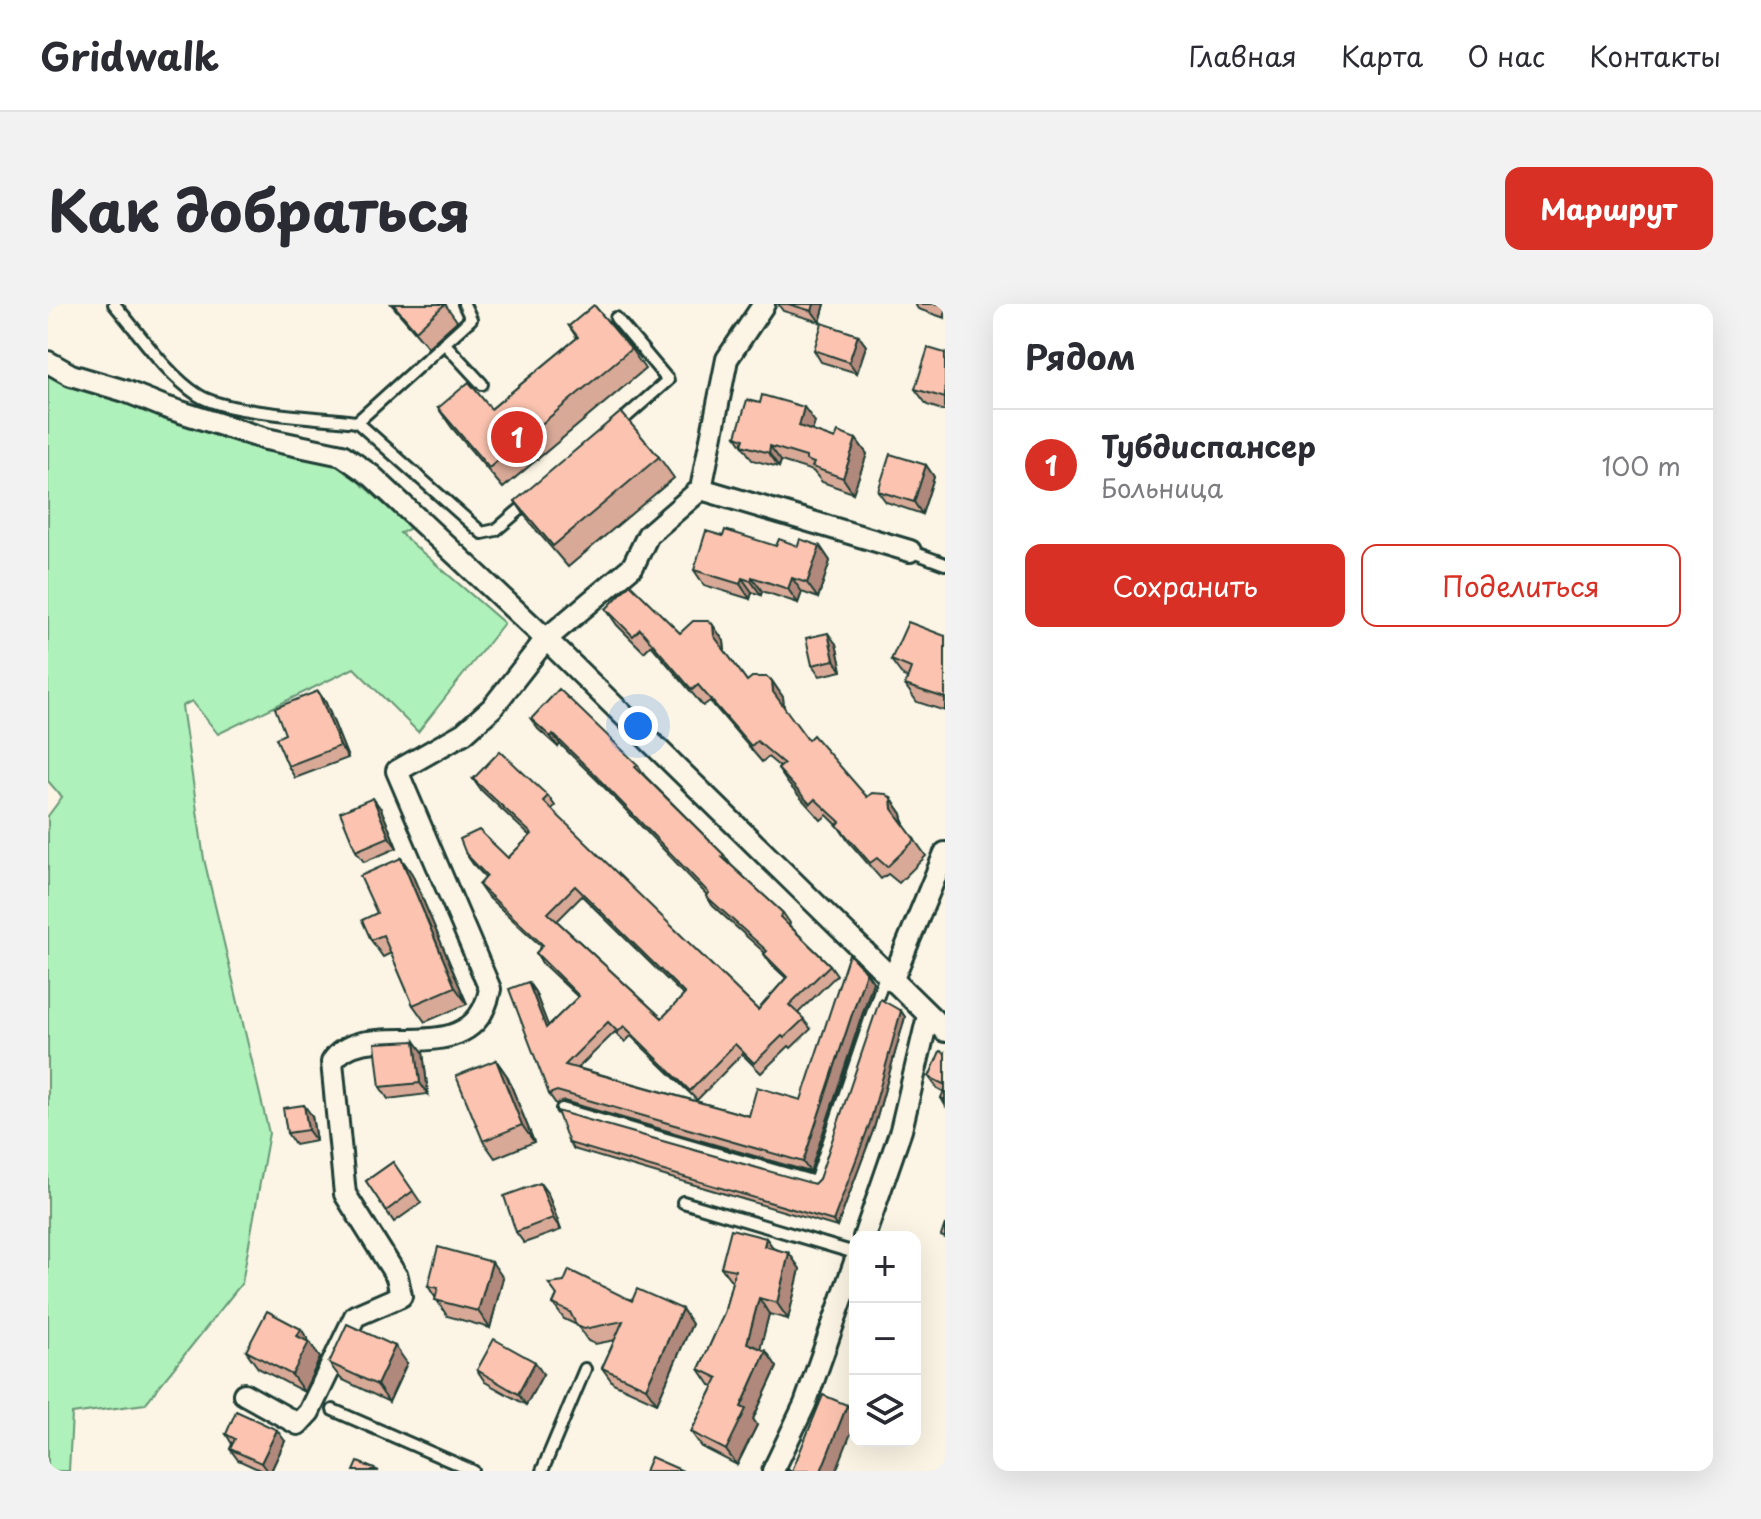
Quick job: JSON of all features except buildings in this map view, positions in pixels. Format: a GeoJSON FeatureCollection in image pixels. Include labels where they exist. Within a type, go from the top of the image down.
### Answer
{"type":"FeatureCollection","features":[{"type":"Feature","properties":{"kind":"street"},"geometry":{"type":"LineString","coordinates":[[244,1394],[298,1424],[309,1412],[355,1316],[401,1296],[397,1277],[345,1194],[332,1062],[340,1050],[358,1043],[418,1042],[452,1034],[472,1025],[486,1011],[490,989],[397,771],[464,733],[492,708],[546,639],[633,566],[648,535],[701,489],[727,359],[764,304]]}},
{"type":"Feature","properties":{"kind":"street"},"geometry":{"type":"LineString","coordinates":[[48,362],[71,375],[179,412],[266,439],[342,455],[372,476],[546,639],[945,1031]]}},
{"type":"Feature","properties":{"kind":"street"},"geometry":{"type":"LineString","coordinates":[[701,489],[910,551]]}},
{"type":"Feature","properties":{"kind":"street"},"geometry":{"type":"LineString","coordinates":[[888,978],[945,853]]}},
{"type":"Feature","properties":{"kind":"street"},"geometry":{"type":"LineString","coordinates":[[866,1231],[901,1130],[928,1016]]}},
{"type":"Feature","properties":{"kind":"street"},"geometry":{"type":"LineString","coordinates":[[773,1471],[805,1404],[849,1279]]}},
{"type":"Feature","properties":{"kind":"lane"},"geometry":{"type":"LineString","coordinates":[[114,304],[182,383],[201,397],[226,405],[357,422],[482,533],[496,530],[542,490]]}},
{"type":"Feature","properties":{"kind":"lane"},"geometry":{"type":"LineString","coordinates":[[357,422],[471,319],[464,304]]}},
{"type":"Feature","properties":{"kind":"lane"},"geometry":{"type":"LineString","coordinates":[[611,430],[668,380],[616,318]]}},
{"type":"Feature","properties":{"kind":"lane"},"geometry":{"type":"LineString","coordinates":[[444,343],[482,384]]}},
{"type":"Feature","properties":{"kind":"lane"},"geometry":{"type":"LineString","coordinates":[[910,551],[945,564]]}},
{"type":"Feature","properties":{"kind":"lane"},"geometry":{"type":"LineString","coordinates":[[562,1109],[815,1182],[888,978]]}},
{"type":"Feature","properties":{"kind":"lane"},"geometry":{"type":"LineString","coordinates":[[683,1202],[849,1251]]}},
{"type":"Feature","properties":{"kind":"lane"},"geometry":{"type":"LineString","coordinates":[[542,1471],[585,1369]]}},
{"type":"Feature","properties":{"kind":"lane"},"geometry":{"type":"LineString","coordinates":[[333,1410],[473,1471]]}},
{"type":"Feature","properties":{"kind":"green space"},"geometry":{"type":"Polygon","coordinates":[[[48,366],[342,467],[411,528],[400,533],[504,623],[418,732],[354,668],[218,734],[192,701],[182,706],[204,859],[269,1133],[242,1283],[145,1404],[72,1414],[69,1471],[48,1471],[48,816],[62,797],[48,781],[48,366]]]}},
{"type":"Feature","properties":{"kind":"place","name":"Тубдиспансер"},"geometry":{"type":"Point","coordinates":[517,437]}}]}
